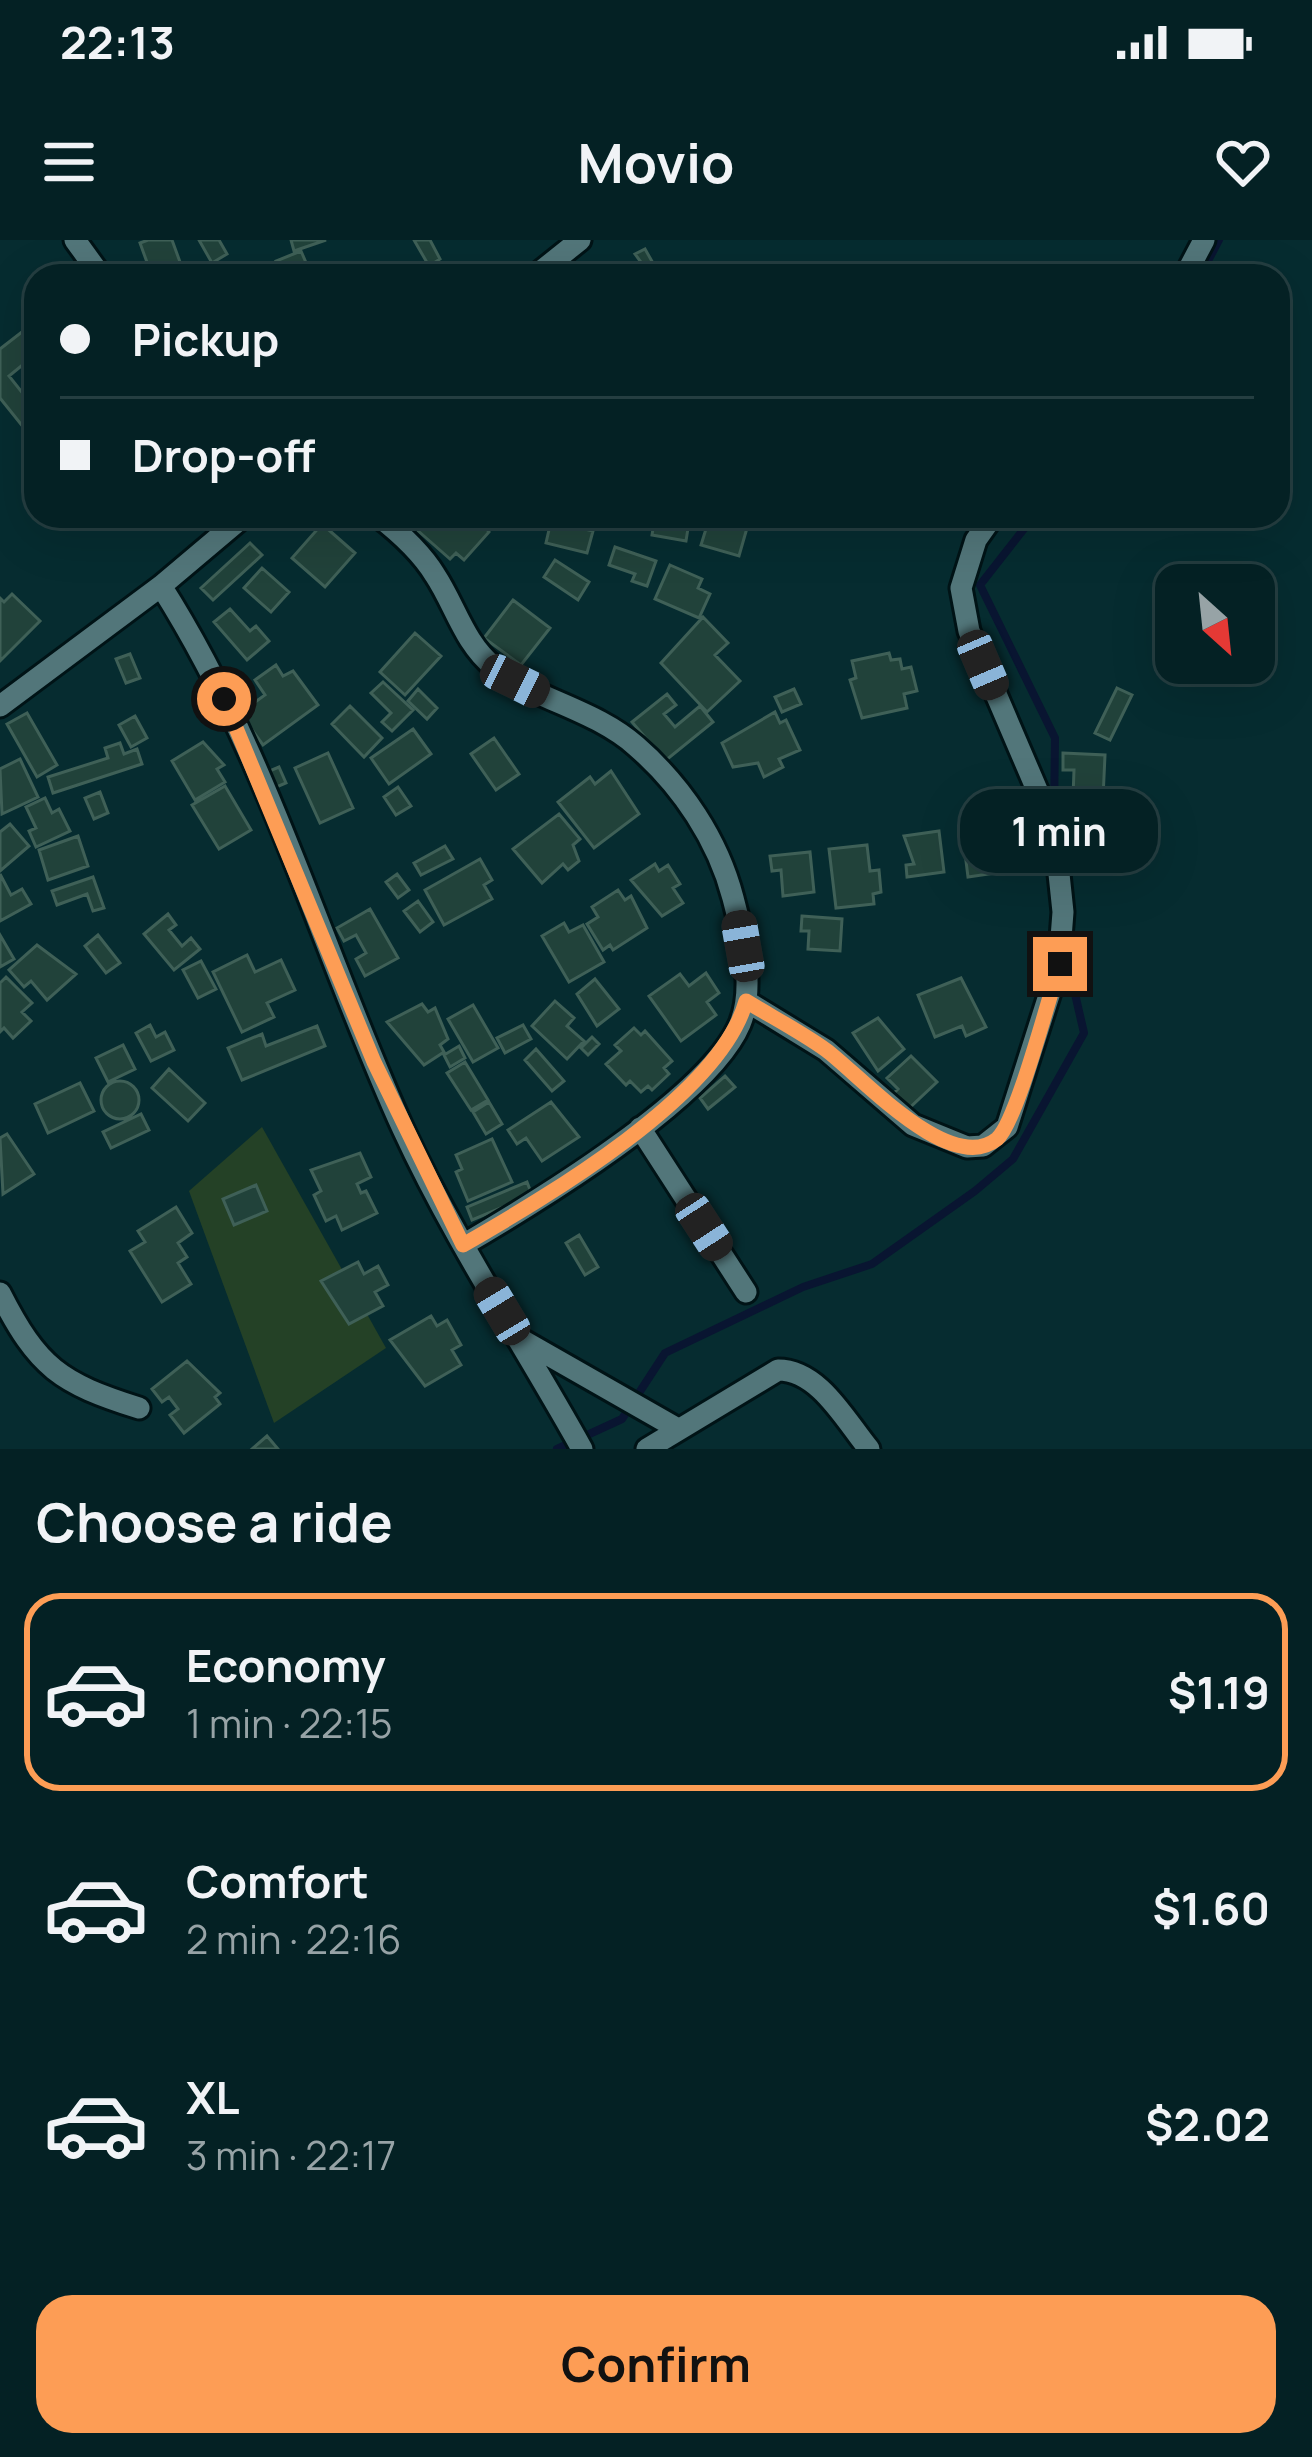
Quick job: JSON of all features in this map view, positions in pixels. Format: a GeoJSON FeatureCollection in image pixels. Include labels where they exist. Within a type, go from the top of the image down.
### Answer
{"type":"FeatureCollection","features":[{"type":"Feature","properties":{"kind":"street"},"geometry":{"type":"LineString","coordinates":[[551,264],[580,240]]}},
{"type":"Feature","properties":{"kind":"street"},"geometry":{"type":"LineString","coordinates":[[0,706],[161,586],[230,528]]}},
{"type":"Feature","properties":{"kind":"street"},"geometry":{"type":"LineString","coordinates":[[391,528],[419,553],[465,633],[490,664],[612,727],[641,750],[693,810],[728,876],[743,946],[746,1001],[728,1043],[640,1128],[570,1182],[463,1245]]}},
{"type":"Feature","properties":{"kind":"street"},"geometry":{"type":"LineString","coordinates":[[746,1001],[826,1050],[913,1125],[967,1147],[983,1146],[1006,1127],[1060,964],[1063,913],[1057,855],[1040,797],[969,631],[961,588],[984,528]]}},
{"type":"Feature","properties":{"kind":"street"},"geometry":{"type":"LineString","coordinates":[[161,586],[193,636],[235,723],[374,1062],[463,1245],[582,1449]]}},
{"type":"Feature","properties":{"kind":"street"},"geometry":{"type":"LineString","coordinates":[[640,1128],[746,1292]]}},
{"type":"Feature","properties":{"kind":"street"},"geometry":{"type":"LineString","coordinates":[[0,1292],[25,1340],[64,1382],[139,1408]]}},
{"type":"Feature","properties":{"kind":"street"},"geometry":{"type":"LineString","coordinates":[[518,1337],[678,1429]]}},
{"type":"Feature","properties":{"kind":"street"},"geometry":{"type":"LineString","coordinates":[[647,1449],[760,1377],[796,1370],[810,1378],[869,1449]]}},
{"type":"Feature","properties":{"kind":"green space"},"geometry":{"type":"Polygon","coordinates":[[[262,1127],[386,1348],[274,1423],[189,1191],[262,1127]]]}},
{"type":"Feature","properties":{"kind":"building"},"geometry":{"type":"Polygon","coordinates":[[[172,240],[181,264],[148,264],[140,243],[172,240]]]}},
{"type":"Feature","properties":{"kind":"building"},"geometry":{"type":"Polygon","coordinates":[[[199,240],[219,240],[227,254],[212,263],[199,240]]]}},
{"type":"Feature","properties":{"kind":"building"},"geometry":{"type":"Polygon","coordinates":[[[291,240],[326,240],[294,251],[291,240]]]}},
{"type":"Feature","properties":{"kind":"building"},"geometry":{"type":"Polygon","coordinates":[[[414,240],[430,240],[440,259],[428,264],[414,240]]]}},
{"type":"Feature","properties":{"kind":"building"},"geometry":{"type":"Polygon","coordinates":[[[645,249],[653,264],[642,264],[635,254],[645,249]]]}},
{"type":"Feature","properties":{"kind":"building"},"geometry":{"type":"Polygon","coordinates":[[[301,251],[307,264],[277,264],[301,251]]]}},
{"type":"Feature","properties":{"kind":"building"},"geometry":{"type":"Polygon","coordinates":[[[24,330],[24,364],[9,376],[24,395],[24,428],[0,398],[0,349],[24,330]]]}},
{"type":"Feature","properties":{"kind":"building"},"geometry":{"type":"Polygon","coordinates":[[[318,528],[327,528],[355,553],[325,587],[292,558],[318,528]]]}},
{"type":"Feature","properties":{"kind":"building"},"geometry":{"type":"Polygon","coordinates":[[[486,528],[489,532],[464,560],[456,553],[450,559],[416,529],[486,528]]]}},
{"type":"Feature","properties":{"kind":"building"},"geometry":{"type":"Polygon","coordinates":[[[549,528],[593,531],[587,553],[546,543],[549,528]]]}},
{"type":"Feature","properties":{"kind":"building"},"geometry":{"type":"Polygon","coordinates":[[[653,528],[688,528],[686,541],[652,535],[653,528]]]}},
{"type":"Feature","properties":{"kind":"building"},"geometry":{"type":"Polygon","coordinates":[[[706,528],[747,528],[739,556],[701,545],[706,528]]]}},
{"type":"Feature","properties":{"kind":"building"},"geometry":{"type":"Polygon","coordinates":[[[250,543],[262,555],[213,600],[201,588],[250,543]]]}},
{"type":"Feature","properties":{"kind":"building"},"geometry":{"type":"Polygon","coordinates":[[[615,547],[656,561],[647,586],[632,581],[635,574],[609,565],[615,547]]]}},
{"type":"Feature","properties":{"kind":"building"},"geometry":{"type":"Polygon","coordinates":[[[555,560],[589,582],[578,600],[544,577],[555,560]]]}},
{"type":"Feature","properties":{"kind":"building"},"geometry":{"type":"Polygon","coordinates":[[[670,565],[702,579],[698,588],[710,594],[699,618],[655,599],[670,565]]]}},
{"type":"Feature","properties":{"kind":"building"},"geometry":{"type":"Polygon","coordinates":[[[262,568],[289,592],[271,612],[244,588],[262,568]]]}},
{"type":"Feature","properties":{"kind":"building"},"geometry":{"type":"Polygon","coordinates":[[[12,594],[40,621],[0,661],[0,598],[4,602],[12,594]]]}},
{"type":"Feature","properties":{"kind":"building"},"geometry":{"type":"Polygon","coordinates":[[[513,600],[550,628],[521,665],[484,638],[513,600]]]}},
{"type":"Feature","properties":{"kind":"building"},"geometry":{"type":"Polygon","coordinates":[[[230,609],[250,631],[256,626],[269,641],[247,660],[214,622],[230,609]]]}},
{"type":"Feature","properties":{"kind":"building"},"geometry":{"type":"Polygon","coordinates":[[[703,617],[728,643],[715,655],[740,681],[707,712],[661,663],[703,617]]]}},
{"type":"Feature","properties":{"kind":"building"},"geometry":{"type":"Polygon","coordinates":[[[415,633],[441,656],[405,695],[380,672],[415,633]]]}},
{"type":"Feature","properties":{"kind":"building"},"geometry":{"type":"Polygon","coordinates":[[[889,653],[891,660],[900,659],[902,669],[911,667],[917,691],[904,694],[907,708],[862,718],[850,680],[856,678],[852,661],[889,653]]]}},
{"type":"Feature","properties":{"kind":"building"},"geometry":{"type":"Polygon","coordinates":[[[130,654],[140,678],[126,683],[116,659],[130,654]]]}},
{"type":"Feature","properties":{"kind":"building"},"geometry":{"type":"Polygon","coordinates":[[[276,665],[283,676],[293,671],[318,705],[263,745],[240,713],[265,695],[255,680],[276,665]]]}},
{"type":"Feature","properties":{"kind":"building"},"geometry":{"type":"Polygon","coordinates":[[[383,682],[413,710],[392,731],[382,722],[391,713],[371,693],[383,682]]]}},
{"type":"Feature","properties":{"kind":"building"},"geometry":{"type":"Polygon","coordinates":[[[1117,688],[1132,695],[1110,740],[1095,733],[1117,688]]]}},
{"type":"Feature","properties":{"kind":"building"},"geometry":{"type":"Polygon","coordinates":[[[418,689],[437,708],[427,719],[408,701],[418,689]]]}},
{"type":"Feature","properties":{"kind":"building"},"geometry":{"type":"Polygon","coordinates":[[[794,689],[801,704],[782,712],[775,697],[794,689]]]}},
{"type":"Feature","properties":{"kind":"building"},"geometry":{"type":"Polygon","coordinates":[[[667,694],[676,705],[664,714],[675,727],[700,706],[713,722],[665,761],[632,722],[667,694]]]}},
{"type":"Feature","properties":{"kind":"building"},"geometry":{"type":"Polygon","coordinates":[[[350,706],[382,738],[364,757],[332,724],[350,706]]]}},
{"type":"Feature","properties":{"kind":"building"},"geometry":{"type":"Polygon","coordinates":[[[775,712],[780,723],[786,720],[800,750],[779,759],[783,767],[764,777],[758,763],[733,767],[722,743],[775,712]]]}},
{"type":"Feature","properties":{"kind":"building"},"geometry":{"type":"Polygon","coordinates":[[[27,713],[57,765],[37,777],[7,724],[27,713]]]}},
{"type":"Feature","properties":{"kind":"building"},"geometry":{"type":"Polygon","coordinates":[[[135,716],[147,738],[131,747],[119,725],[135,716]]]}},
{"type":"Feature","properties":{"kind":"building"},"geometry":{"type":"Polygon","coordinates":[[[413,729],[431,754],[389,784],[371,758],[413,729]]]}},
{"type":"Feature","properties":{"kind":"building"},"geometry":{"type":"Polygon","coordinates":[[[494,738],[519,774],[496,790],[471,754],[494,738]]]}},
{"type":"Feature","properties":{"kind":"building"},"geometry":{"type":"Polygon","coordinates":[[[203,742],[224,765],[217,769],[225,782],[195,800],[172,761],[203,742]]]}},
{"type":"Feature","properties":{"kind":"building"},"geometry":{"type":"Polygon","coordinates":[[[120,743],[124,754],[137,749],[142,764],[53,793],[48,777],[108,758],[105,748],[120,743]]]}},
{"type":"Feature","properties":{"kind":"building"},"geometry":{"type":"Polygon","coordinates":[[[328,753],[353,808],[320,823],[295,768],[328,753]]]}},
{"type":"Feature","properties":{"kind":"building"},"geometry":{"type":"Polygon","coordinates":[[[1063,753],[1105,755],[1103,798],[1073,797],[1074,770],[1063,770],[1063,753]]]}},
{"type":"Feature","properties":{"kind":"building"},"geometry":{"type":"Polygon","coordinates":[[[20,759],[38,797],[2,814],[0,769],[20,759]]]}},
{"type":"Feature","properties":{"kind":"building"},"geometry":{"type":"Polygon","coordinates":[[[279,767],[286,783],[274,788],[267,772],[279,767]]]}},
{"type":"Feature","properties":{"kind":"building"},"geometry":{"type":"Polygon","coordinates":[[[611,771],[639,814],[594,848],[558,802],[590,777],[595,784],[611,771]]]}},
{"type":"Feature","properties":{"kind":"building"},"geometry":{"type":"Polygon","coordinates":[[[225,786],[251,830],[219,849],[192,805],[225,786]]]}},
{"type":"Feature","properties":{"kind":"building"},"geometry":{"type":"Polygon","coordinates":[[[398,787],[411,806],[396,815],[384,797],[398,787]]]}},
{"type":"Feature","properties":{"kind":"building"},"geometry":{"type":"Polygon","coordinates":[[[100,792],[108,813],[94,819],[85,798],[100,792]]]}},
{"type":"Feature","properties":{"kind":"building"},"geometry":{"type":"Polygon","coordinates":[[[45,798],[52,813],[59,809],[70,831],[36,847],[29,831],[36,828],[26,807],[45,798]]]}},
{"type":"Feature","properties":{"kind":"building"},"geometry":{"type":"Polygon","coordinates":[[[996,809],[998,824],[1006,823],[1011,832],[1014,855],[1007,856],[1009,871],[968,877],[962,829],[968,829],[965,814],[996,809]]]}},
{"type":"Feature","properties":{"kind":"building"},"geometry":{"type":"Polygon","coordinates":[[[559,814],[580,839],[573,845],[579,861],[568,870],[563,864],[542,883],[513,849],[559,814]]]}},
{"type":"Feature","properties":{"kind":"building"},"geometry":{"type":"Polygon","coordinates":[[[10,824],[29,846],[0,871],[0,832],[10,824]]]}},
{"type":"Feature","properties":{"kind":"building"},"geometry":{"type":"Polygon","coordinates":[[[939,831],[944,872],[907,877],[906,865],[914,864],[904,836],[939,831]]]}},
{"type":"Feature","properties":{"kind":"building"},"geometry":{"type":"Polygon","coordinates":[[[78,836],[88,866],[48,880],[39,850],[78,836]]]}},
{"type":"Feature","properties":{"kind":"building"},"geometry":{"type":"Polygon","coordinates":[[[867,845],[870,871],[879,870],[881,892],[873,894],[874,904],[836,908],[829,849],[867,845]]]}},
{"type":"Feature","properties":{"kind":"building"},"geometry":{"type":"Polygon","coordinates":[[[445,846],[453,859],[421,875],[414,863],[445,846]]]}},
{"type":"Feature","properties":{"kind":"building"},"geometry":{"type":"Polygon","coordinates":[[[810,852],[814,892],[783,896],[781,870],[772,871],[770,856],[810,852]]]}},
{"type":"Feature","properties":{"kind":"building"},"geometry":{"type":"Polygon","coordinates":[[[480,859],[492,880],[484,885],[492,899],[444,925],[425,890],[480,859]]]}},
{"type":"Feature","properties":{"kind":"building"},"geometry":{"type":"Polygon","coordinates":[[[655,864],[659,871],[668,865],[680,884],[673,888],[683,903],[662,916],[631,880],[655,864]]]}},
{"type":"Feature","properties":{"kind":"building"},"geometry":{"type":"Polygon","coordinates":[[[0,874],[11,895],[22,889],[31,904],[0,921],[0,874]]]}},
{"type":"Feature","properties":{"kind":"building"},"geometry":{"type":"Polygon","coordinates":[[[397,874],[409,890],[398,898],[386,882],[397,874]]]}},
{"type":"Feature","properties":{"kind":"building"},"geometry":{"type":"Polygon","coordinates":[[[93,877],[104,908],[93,911],[87,894],[57,905],[52,891],[93,877]]]}},
{"type":"Feature","properties":{"kind":"building"},"geometry":{"type":"Polygon","coordinates":[[[618,890],[625,900],[631,896],[647,928],[613,950],[610,945],[603,950],[587,924],[598,917],[592,907],[618,890]]]}},
{"type":"Feature","properties":{"kind":"building"},"geometry":{"type":"Polygon","coordinates":[[[418,901],[433,922],[420,932],[404,911],[418,901]]]}},
{"type":"Feature","properties":{"kind":"building"},"geometry":{"type":"Polygon","coordinates":[[[370,909],[398,958],[365,976],[356,959],[366,953],[356,935],[344,941],[337,928],[370,909]]]}},
{"type":"Feature","properties":{"kind":"building"},"geometry":{"type":"Polygon","coordinates":[[[168,914],[176,925],[169,930],[182,946],[191,938],[200,949],[174,970],[144,934],[168,914]]]}},
{"type":"Feature","properties":{"kind":"building"},"geometry":{"type":"Polygon","coordinates":[[[802,916],[842,919],[840,951],[808,949],[809,931],[801,931],[802,916]]]}},
{"type":"Feature","properties":{"kind":"building"},"geometry":{"type":"Polygon","coordinates":[[[564,923],[569,932],[583,925],[604,962],[569,982],[542,936],[564,923]]]}},
{"type":"Feature","properties":{"kind":"building"},"geometry":{"type":"Polygon","coordinates":[[[0,935],[14,959],[0,967],[0,935]]]}},
{"type":"Feature","properties":{"kind":"building"},"geometry":{"type":"Polygon","coordinates":[[[98,935],[120,963],[106,973],[85,946],[98,935]]]}},
{"type":"Feature","properties":{"kind":"building"},"geometry":{"type":"Polygon","coordinates":[[[37,945],[76,974],[47,1000],[31,981],[24,987],[9,970],[37,945]]]}},
{"type":"Feature","properties":{"kind":"building"},"geometry":{"type":"Polygon","coordinates":[[[247,955],[255,972],[281,960],[295,990],[267,1003],[274,1017],[242,1032],[213,972],[247,955]]]}},
{"type":"Feature","properties":{"kind":"building"},"geometry":{"type":"Polygon","coordinates":[[[201,961],[216,989],[198,998],[183,970],[201,961]]]}},
{"type":"Feature","properties":{"kind":"building"},"geometry":{"type":"Polygon","coordinates":[[[706,973],[719,993],[707,1002],[716,1015],[681,1041],[649,996],[680,974],[689,986],[706,973]]]}},
{"type":"Feature","properties":{"kind":"building"},"geometry":{"type":"Polygon","coordinates":[[[6,977],[32,1003],[22,1012],[31,1021],[13,1038],[4,1028],[0,1032],[0,983],[6,977]]]}},
{"type":"Feature","properties":{"kind":"building"},"geometry":{"type":"Polygon","coordinates":[[[961,978],[986,1027],[966,1036],[962,1026],[935,1037],[918,995],[961,978]]]}},
{"type":"Feature","properties":{"kind":"building"},"geometry":{"type":"Polygon","coordinates":[[[595,979],[619,1009],[597,1026],[577,994],[595,979]]]}},
{"type":"Feature","properties":{"kind":"building"},"geometry":{"type":"Polygon","coordinates":[[[555,1001],[574,1018],[567,1026],[584,1041],[567,1059],[532,1026],[555,1001]]]}},
{"type":"Feature","properties":{"kind":"building"},"geometry":{"type":"Polygon","coordinates":[[[422,1004],[428,1012],[435,1008],[448,1039],[440,1045],[444,1052],[424,1065],[387,1022],[422,1004]]]}},
{"type":"Feature","properties":{"kind":"building"},"geometry":{"type":"Polygon","coordinates":[[[473,1005],[498,1048],[473,1062],[448,1019],[473,1005]]]}},
{"type":"Feature","properties":{"kind":"building"},"geometry":{"type":"Polygon","coordinates":[[[878,1018],[904,1049],[878,1071],[853,1033],[878,1018]]]}},
{"type":"Feature","properties":{"kind":"building"},"geometry":{"type":"Polygon","coordinates":[[[150,1025],[156,1037],[165,1032],[174,1050],[151,1061],[136,1033],[150,1025]]]}},
{"type":"Feature","properties":{"kind":"building"},"geometry":{"type":"Polygon","coordinates":[[[523,1025],[531,1039],[505,1053],[497,1038],[523,1025]]]}},
{"type":"Feature","properties":{"kind":"building"},"geometry":{"type":"Polygon","coordinates":[[[317,1026],[325,1046],[242,1080],[228,1048],[262,1034],[266,1046],[317,1026]]]}},
{"type":"Feature","properties":{"kind":"building"},"geometry":{"type":"Polygon","coordinates":[[[634,1028],[641,1035],[645,1031],[672,1061],[664,1068],[669,1074],[652,1090],[648,1086],[641,1092],[630,1081],[626,1085],[606,1064],[621,1051],[615,1045],[634,1028]]]}},
{"type":"Feature","properties":{"kind":"building"},"geometry":{"type":"Polygon","coordinates":[[[592,1037],[599,1044],[588,1055],[581,1048],[592,1037]]]}},
{"type":"Feature","properties":{"kind":"building"},"geometry":{"type":"Polygon","coordinates":[[[123,1045],[135,1069],[108,1082],[96,1058],[123,1045]]]}},
{"type":"Feature","properties":{"kind":"building"},"geometry":{"type":"Polygon","coordinates":[[[459,1046],[465,1058],[450,1067],[444,1055],[459,1046]]]}},
{"type":"Feature","properties":{"kind":"building"},"geometry":{"type":"Polygon","coordinates":[[[536,1049],[564,1081],[552,1091],[525,1060],[536,1049]]]}},
{"type":"Feature","properties":{"kind":"building"},"geometry":{"type":"Polygon","coordinates":[[[911,1056],[937,1082],[904,1113],[890,1097],[898,1089],[887,1078],[911,1056]]]}},
{"type":"Feature","properties":{"kind":"building"},"geometry":{"type":"Polygon","coordinates":[[[465,1062],[488,1100],[471,1110],[447,1073],[465,1062]]]}},
{"type":"Feature","properties":{"kind":"building"},"geometry":{"type":"Polygon","coordinates":[[[169,1069],[205,1103],[188,1121],[152,1088],[169,1069]]]}},
{"type":"Feature","properties":{"kind":"building"},"geometry":{"type":"Polygon","coordinates":[[[725,1076],[735,1087],[708,1109],[700,1098],[725,1076]]]}},
{"type":"Feature","properties":{"kind":"building"},"geometry":{"type":"Polygon","coordinates":[[[120,1081],[133,1087],[139,1100],[133,1113],[120,1119],[107,1113],[101,1100],[107,1087],[120,1081]]]}},
{"type":"Feature","properties":{"kind":"building"},"geometry":{"type":"Polygon","coordinates":[[[80,1083],[94,1111],[48,1133],[35,1104],[80,1083]]]}},
{"type":"Feature","properties":{"kind":"building"},"geometry":{"type":"Polygon","coordinates":[[[489,1102],[502,1124],[486,1134],[473,1112],[489,1102]]]}},
{"type":"Feature","properties":{"kind":"building"},"geometry":{"type":"Polygon","coordinates":[[[551,1102],[579,1137],[542,1161],[526,1138],[517,1144],[508,1130],[551,1102]]]}},
{"type":"Feature","properties":{"kind":"building"},"geometry":{"type":"Polygon","coordinates":[[[141,1114],[149,1130],[111,1148],[103,1132],[141,1114]]]}},
{"type":"Feature","properties":{"kind":"building"},"geometry":{"type":"Polygon","coordinates":[[[7,1134],[34,1174],[3,1194],[0,1138],[7,1134]]]}},
{"type":"Feature","properties":{"kind":"building"},"geometry":{"type":"Polygon","coordinates":[[[492,1139],[512,1182],[468,1201],[456,1172],[462,1169],[456,1155],[492,1139]]]}},
{"type":"Feature","properties":{"kind":"building"},"geometry":{"type":"Polygon","coordinates":[[[360,1153],[371,1177],[357,1184],[377,1213],[342,1230],[336,1216],[326,1221],[314,1195],[321,1191],[311,1170],[360,1153]]]}},
{"type":"Feature","properties":{"kind":"building"},"geometry":{"type":"Polygon","coordinates":[[[527,1182],[532,1195],[472,1220],[467,1207],[527,1182]]]}},
{"type":"Feature","properties":{"kind":"building"},"geometry":{"type":"Polygon","coordinates":[[[256,1185],[267,1211],[234,1225],[223,1199],[256,1185]]]}},
{"type":"Feature","properties":{"kind":"building"},"geometry":{"type":"Polygon","coordinates":[[[176,1207],[192,1233],[178,1243],[187,1257],[178,1263],[191,1284],[162,1302],[130,1251],[145,1242],[138,1231],[176,1207]]]}},
{"type":"Feature","properties":{"kind":"building"},"geometry":{"type":"Polygon","coordinates":[[[579,1235],[598,1267],[585,1275],[566,1243],[579,1235]]]}},
{"type":"Feature","properties":{"kind":"building"},"geometry":{"type":"Polygon","coordinates":[[[358,1262],[364,1274],[378,1266],[388,1285],[375,1292],[383,1306],[349,1324],[321,1281],[358,1262]]]}},
{"type":"Feature","properties":{"kind":"building"},"geometry":{"type":"Polygon","coordinates":[[[431,1316],[437,1326],[447,1320],[461,1345],[452,1350],[461,1365],[425,1386],[390,1340],[431,1316]]]}},
{"type":"Feature","properties":{"kind":"building"},"geometry":{"type":"Polygon","coordinates":[[[187,1361],[220,1393],[215,1397],[220,1404],[184,1433],[170,1415],[178,1409],[169,1397],[162,1402],[152,1389],[187,1361]]]}},
{"type":"Feature","properties":{"kind":"building"},"geometry":{"type":"Polygon","coordinates":[[[267,1436],[278,1449],[252,1449],[267,1436]]]}},
{"type":"Feature","properties":{"kind":"waterway"},"geometry":{"type":"LineString","coordinates":[[1206,264],[1219,240]]}},
{"type":"Feature","properties":{"kind":"waterway"},"geometry":{"type":"LineString","coordinates":[[1025,528],[980,585],[1055,738],[1054,814]]}},
{"type":"Feature","properties":{"kind":"waterway"},"geometry":{"type":"LineString","coordinates":[[557,1449],[622,1419],[665,1353],[803,1287],[872,1264],[1013,1159],[1084,1033],[1067,959]]}},
{"type":"Feature","properties":{"kind":"route"},"geometry":{"type":"LineString","coordinates":[[224,699],[374,1062],[463,1245],[570,1182],[640,1128],[728,1043],[746,1001],[826,1050],[913,1125],[967,1147],[983,1146],[1006,1127],[1060,964]]}}]}
